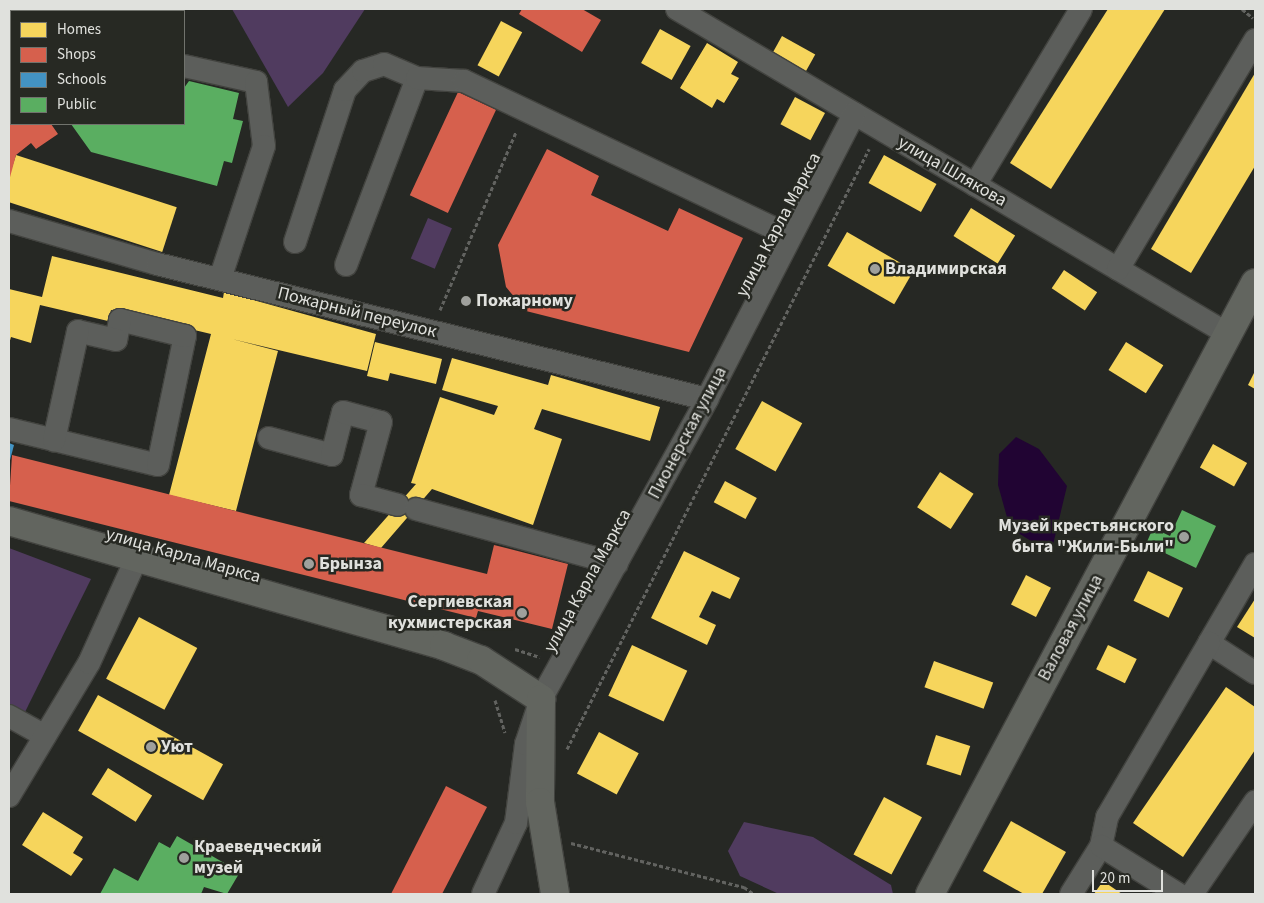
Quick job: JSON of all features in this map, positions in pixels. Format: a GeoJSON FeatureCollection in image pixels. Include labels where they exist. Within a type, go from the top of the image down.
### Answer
{"type":"FeatureCollection","features":[{"type":"Feature","properties":{"kind":"main road","name":"Валовая улица"},"geometry":{"type":"LineString","coordinates":[[930,894],[1255,283]]}},
{"type":"Feature","properties":{"kind":"main road","name":"улица Карла Маркса"},"geometry":{"type":"LineString","coordinates":[[9,521],[444,646],[481,660],[541,699]]}},
{"type":"Feature","properties":{"kind":"main road"},"geometry":{"type":"LineString","coordinates":[[541,699],[540,802],[555,894]]}},
{"type":"Feature","properties":{"kind":"street","name":"улица Шлякова"},"geometry":{"type":"LineString","coordinates":[[677,9],[1228,334]]}},
{"type":"Feature","properties":{"kind":"street"},"geometry":{"type":"LineString","coordinates":[[975,185],[1081,9]]}},
{"type":"Feature","properties":{"kind":"street"},"geometry":{"type":"LineString","coordinates":[[1118,269],[1255,40]]}},
{"type":"Feature","properties":{"kind":"street"},"geometry":{"type":"LineString","coordinates":[[295,242],[345,90],[363,71],[384,64],[417,78],[464,81],[790,236]]}},
{"type":"Feature","properties":{"kind":"street"},"geometry":{"type":"LineString","coordinates":[[185,66],[256,82],[264,146],[220,279]]}},
{"type":"Feature","properties":{"kind":"street"},"geometry":{"type":"LineString","coordinates":[[346,265],[417,78]]}},
{"type":"Feature","properties":{"kind":"street","name":"Пионерская улица"},"geometry":{"type":"LineString","coordinates":[[483,894],[516,823],[526,744],[541,699],[707,399],[854,114]]}},
{"type":"Feature","properties":{"kind":"street","name":"Пожарный переулок"},"geometry":{"type":"LineString","coordinates":[[9,221],[220,279],[707,399]]}},
{"type":"Feature","properties":{"kind":"street"},"geometry":{"type":"LineString","coordinates":[[9,429],[54,440],[158,465],[185,336],[120,320],[116,340],[78,331],[54,440]]}},
{"type":"Feature","properties":{"kind":"street"},"geometry":{"type":"LineString","coordinates":[[269,438],[332,455],[343,412],[381,422],[361,495],[617,564]]}},
{"type":"Feature","properties":{"kind":"street"},"geometry":{"type":"LineString","coordinates":[[9,796],[89,663],[137,557]]}},
{"type":"Feature","properties":{"kind":"street"},"geometry":{"type":"LineString","coordinates":[[1072,894],[1100,846],[1108,817],[1255,564]]}},
{"type":"Feature","properties":{"kind":"street"},"geometry":{"type":"LineString","coordinates":[[1209,642],[1255,672]]}},
{"type":"Feature","properties":{"kind":"street"},"geometry":{"type":"LineString","coordinates":[[9,716],[45,736]]}},
{"type":"Feature","properties":{"kind":"street"},"geometry":{"type":"LineString","coordinates":[[1192,894],[1255,802]]}},
{"type":"Feature","properties":{"kind":"street"},"geometry":{"type":"LineString","coordinates":[[1100,846],[1178,894]]}},
{"type":"Feature","properties":{"kind":"path"},"geometry":{"type":"LineString","coordinates":[[1242,9],[1255,20]]}},
{"type":"Feature","properties":{"kind":"path"},"geometry":{"type":"LineString","coordinates":[[431,332],[525,110]]}},
{"type":"Feature","properties":{"kind":"path"},"geometry":{"type":"LineString","coordinates":[[566,752],[874,141]]}},
{"type":"Feature","properties":{"kind":"path","name":"улица Карла Маркса"},"geometry":{"type":"LineString","coordinates":[[505,647],[545,658]]}},
{"type":"Feature","properties":{"kind":"path"},"geometry":{"type":"LineString","coordinates":[[568,833],[568,842],[744,887],[754,894]]}},
{"type":"Feature","properties":{"kind":"shaded area"},"geometry":{"type":"Polygon","coordinates":[[[232,9],[365,9],[323,73],[288,107],[232,9]]]}},
{"type":"Feature","properties":{"kind":"shaded area"},"geometry":{"type":"Polygon","coordinates":[[[428,218],[452,228],[435,269],[411,259],[428,218]]]}},
{"type":"Feature","properties":{"kind":"shaded area"},"geometry":{"type":"Polygon","coordinates":[[[1016,437],[1039,449],[1067,486],[1051,553],[1010,528],[998,485],[999,454],[1016,437]]]}},
{"type":"Feature","properties":{"kind":"shaded area"},"geometry":{"type":"Polygon","coordinates":[[[9,548],[91,579],[24,714],[9,704],[9,548]]]}},
{"type":"Feature","properties":{"kind":"shaded area"},"geometry":{"type":"Polygon","coordinates":[[[744,822],[813,837],[891,885],[893,894],[779,894],[740,876],[728,851],[744,822]]]}},
{"type":"Feature","properties":{"kind":"building: Homes"},"geometry":{"type":"Polygon","coordinates":[[[1108,9],[1165,9],[1051,189],[1010,163],[1108,9]]]}},
{"type":"Feature","properties":{"kind":"building: Homes"},"geometry":{"type":"Polygon","coordinates":[[[501,21],[522,32],[499,76],[478,65],[501,21]]]}},
{"type":"Feature","properties":{"kind":"building: Homes"},"geometry":{"type":"Polygon","coordinates":[[[660,29],[691,46],[672,80],[641,63],[660,29]]]}},
{"type":"Feature","properties":{"kind":"building: Homes"},"geometry":{"type":"Polygon","coordinates":[[[782,36],[815,54],[805,73],[772,54],[782,36]]]}},
{"type":"Feature","properties":{"kind":"building: Homes"},"geometry":{"type":"Polygon","coordinates":[[[707,43],[738,62],[731,74],[739,78],[724,103],[717,99],[712,108],[680,88],[707,43]]]}},
{"type":"Feature","properties":{"kind":"building: Homes"},"geometry":{"type":"Polygon","coordinates":[[[1255,73],[1255,166],[1191,273],[1151,249],[1255,73]]]}},
{"type":"Feature","properties":{"kind":"building: Homes"},"geometry":{"type":"Polygon","coordinates":[[[795,97],[825,113],[810,140],[780,124],[795,97]]]}},
{"type":"Feature","properties":{"kind":"building: Homes"},"geometry":{"type":"Polygon","coordinates":[[[16,155],[177,207],[162,252],[9,202],[9,177],[16,155]]]}},
{"type":"Feature","properties":{"kind":"building: Homes"},"geometry":{"type":"Polygon","coordinates":[[[884,155],[936,184],[921,212],[868,183],[884,155]]]}},
{"type":"Feature","properties":{"kind":"building: Homes"},"geometry":{"type":"Polygon","coordinates":[[[971,208],[1015,236],[998,264],[954,236],[971,208]]]}},
{"type":"Feature","properties":{"kind":"building: Homes"},"geometry":{"type":"Polygon","coordinates":[[[847,232],[914,270],[894,304],[828,266],[847,232]]]}},
{"type":"Feature","properties":{"kind":"building: Homes"},"geometry":{"type":"Polygon","coordinates":[[[52,256],[223,298],[224,292],[376,334],[367,371],[232,339],[278,351],[236,511],[169,495],[211,334],[111,310],[108,321],[40,305],[31,343],[11,337],[9,344],[9,289],[42,297],[52,256]]]}},
{"type":"Feature","properties":{"kind":"building: Homes"},"geometry":{"type":"Polygon","coordinates":[[[1064,270],[1097,292],[1085,311],[1052,288],[1064,270]]]}},
{"type":"Feature","properties":{"kind":"building: Homes"},"geometry":{"type":"Polygon","coordinates":[[[375,342],[442,359],[436,384],[390,373],[388,381],[367,376],[375,342]]]}},
{"type":"Feature","properties":{"kind":"building: Homes"},"geometry":{"type":"Polygon","coordinates":[[[1126,342],[1163,365],[1146,393],[1109,370],[1126,342]]]}},
{"type":"Feature","properties":{"kind":"building: Homes"},"geometry":{"type":"Polygon","coordinates":[[[452,358],[548,385],[551,375],[660,407],[650,441],[542,409],[534,429],[562,439],[533,525],[432,489],[381,548],[364,543],[416,484],[411,483],[440,397],[494,415],[498,406],[442,390],[452,358]]]}},
{"type":"Feature","properties":{"kind":"building: Homes"},"geometry":{"type":"Polygon","coordinates":[[[1255,371],[1255,389],[1248,385],[1255,371]]]}},
{"type":"Feature","properties":{"kind":"building: Homes"},"geometry":{"type":"Polygon","coordinates":[[[762,401],[802,423],[776,471],[735,449],[762,401]]]}},
{"type":"Feature","properties":{"kind":"building: Homes"},"geometry":{"type":"Polygon","coordinates":[[[1213,444],[1247,463],[1234,487],[1200,468],[1213,444]]]}},
{"type":"Feature","properties":{"kind":"building: Homes"},"geometry":{"type":"Polygon","coordinates":[[[940,472],[974,494],[951,529],[917,507],[940,472]]]}},
{"type":"Feature","properties":{"kind":"building: Homes"},"geometry":{"type":"Polygon","coordinates":[[[725,481],[757,498],[746,519],[714,502],[725,481]]]}},
{"type":"Feature","properties":{"kind":"building: Homes"},"geometry":{"type":"Polygon","coordinates":[[[684,551],[740,578],[730,599],[712,591],[699,617],[716,625],[707,645],[651,618],[684,551]]]}},
{"type":"Feature","properties":{"kind":"building: Homes"},"geometry":{"type":"Polygon","coordinates":[[[1148,571],[1183,588],[1169,618],[1134,601],[1148,571]]]}},
{"type":"Feature","properties":{"kind":"building: Homes"},"geometry":{"type":"Polygon","coordinates":[[[1026,575],[1051,588],[1036,617],[1011,604],[1026,575]]]}},
{"type":"Feature","properties":{"kind":"building: Homes"},"geometry":{"type":"Polygon","coordinates":[[[1255,599],[1255,638],[1237,627],[1255,599]]]}},
{"type":"Feature","properties":{"kind":"building: Homes"},"geometry":{"type":"Polygon","coordinates":[[[139,617],[197,648],[164,710],[106,679],[139,617]]]}},
{"type":"Feature","properties":{"kind":"building: Homes"},"geometry":{"type":"Polygon","coordinates":[[[632,645],[687,671],[664,722],[608,696],[632,645]]]}},
{"type":"Feature","properties":{"kind":"building: Homes"},"geometry":{"type":"Polygon","coordinates":[[[1108,645],[1137,659],[1125,683],[1096,669],[1108,645]]]}},
{"type":"Feature","properties":{"kind":"building: Homes"},"geometry":{"type":"Polygon","coordinates":[[[934,661],[993,683],[984,709],[924,687],[934,661]]]}},
{"type":"Feature","properties":{"kind":"building: Homes"},"geometry":{"type":"Polygon","coordinates":[[[1226,687],[1255,707],[1255,750],[1183,857],[1133,823],[1226,687]]]}},
{"type":"Feature","properties":{"kind":"building: Homes","name":"Уют"},"geometry":{"type":"Polygon","coordinates":[[[98,695],[223,764],[203,800],[78,731],[98,695]]]}},
{"type":"Feature","properties":{"kind":"building: Homes"},"geometry":{"type":"Polygon","coordinates":[[[599,732],[639,753],[617,795],[577,773],[599,732]]]}},
{"type":"Feature","properties":{"kind":"building: Homes"},"geometry":{"type":"Polygon","coordinates":[[[936,735],[970,746],[961,776],[926,764],[936,735]]]}},
{"type":"Feature","properties":{"kind":"building: Homes"},"geometry":{"type":"Polygon","coordinates":[[[108,768],[152,796],[136,822],[92,794],[108,768]]]}},
{"type":"Feature","properties":{"kind":"building: Homes"},"geometry":{"type":"Polygon","coordinates":[[[884,797],[922,817],[891,875],[853,854],[884,797]]]}},
{"type":"Feature","properties":{"kind":"building: Homes"},"geometry":{"type":"Polygon","coordinates":[[[43,812],[83,837],[73,853],[83,859],[71,876],[22,845],[43,812]]]}},
{"type":"Feature","properties":{"kind":"building: Homes"},"geometry":{"type":"Polygon","coordinates":[[[1011,821],[1066,852],[1042,894],[1024,894],[983,871],[1011,821]]]}},
{"type":"Feature","properties":{"kind":"building: Homes"},"geometry":{"type":"Polygon","coordinates":[[[1103,881],[1122,894],[1094,894],[1103,881]]]}},
{"type":"Feature","properties":{"kind":"building: Shops"},"geometry":{"type":"Polygon","coordinates":[[[110,9],[161,9],[160,10],[110,9]]]}},
{"type":"Feature","properties":{"kind":"building: Shops"},"geometry":{"type":"Polygon","coordinates":[[[522,9],[582,9],[601,20],[582,52],[519,14],[522,9]]]}},
{"type":"Feature","properties":{"kind":"building: Shops"},"geometry":{"type":"Polygon","coordinates":[[[9,78],[10,125],[52,125],[58,134],[36,149],[31,143],[16,155],[9,181],[9,78]]]}},
{"type":"Feature","properties":{"kind":"building: Shops"},"geometry":{"type":"Polygon","coordinates":[[[458,92],[496,110],[448,213],[410,195],[458,92]]]}},
{"type":"Feature","properties":{"kind":"building: Shops"},"geometry":{"type":"Polygon","coordinates":[[[547,149],[599,176],[591,195],[668,231],[679,208],[743,238],[689,352],[526,311],[506,287],[498,245],[547,149]]]}},
{"type":"Feature","properties":{"kind":"building: Shops"},"geometry":{"type":"Polygon","coordinates":[[[12,455],[487,574],[494,545],[568,564],[552,629],[478,611],[476,618],[9,501],[12,455]]]}},
{"type":"Feature","properties":{"kind":"building: Shops"},"geometry":{"type":"Polygon","coordinates":[[[446,786],[487,807],[442,894],[391,894],[446,786]]]}},
{"type":"Feature","properties":{"kind":"building: Schools"},"geometry":{"type":"Polygon","coordinates":[[[9,443],[14,445],[9,464],[9,443]]]}},
{"type":"Feature","properties":{"kind":"building: Public"},"geometry":{"type":"Polygon","coordinates":[[[110,9],[111,10],[84,10],[110,9]]]}},
{"type":"Feature","properties":{"kind":"building: Public"},"geometry":{"type":"Polygon","coordinates":[[[189,81],[239,93],[233,119],[243,121],[232,163],[224,161],[217,186],[91,152],[72,125],[185,125],[185,87],[189,81]]]}},
{"type":"Feature","properties":{"kind":"building: Public"},"geometry":{"type":"Polygon","coordinates":[[[1182,510],[1216,526],[1196,568],[1146,544],[1153,528],[1170,536],[1182,510]]]}},
{"type":"Feature","properties":{"kind":"building: Public","name":"Краеведческий музей"},"geometry":{"type":"Polygon","coordinates":[[[177,836],[240,872],[227,894],[204,887],[201,894],[100,894],[114,868],[138,881],[159,842],[170,848],[177,836]]]}},
{"type":"Feature","properties":{"kind":"place","name":"Владимирская"},"geometry":{"type":"Point","coordinates":[875,269]}},
{"type":"Feature","properties":{"kind":"place","name":"Пожарному"},"geometry":{"type":"Point","coordinates":[466,301]}},
{"type":"Feature","properties":{"kind":"place","name":"Музей крестьянского быта \"Жили-Были\""},"geometry":{"type":"Point","coordinates":[1184,537]}},
{"type":"Feature","properties":{"kind":"place","name":"Брынза"},"geometry":{"type":"Point","coordinates":[309,564]}},
{"type":"Feature","properties":{"kind":"place","name":"Сергиевская кухмистерская"},"geometry":{"type":"Point","coordinates":[522,613]}},
{"type":"Feature","properties":{"kind":"place","name":"Уют"},"geometry":{"type":"Point","coordinates":[151,747]}},
{"type":"Feature","properties":{"kind":"place","name":"Краеведческий музей"},"geometry":{"type":"Point","coordinates":[184,858]}}]}
